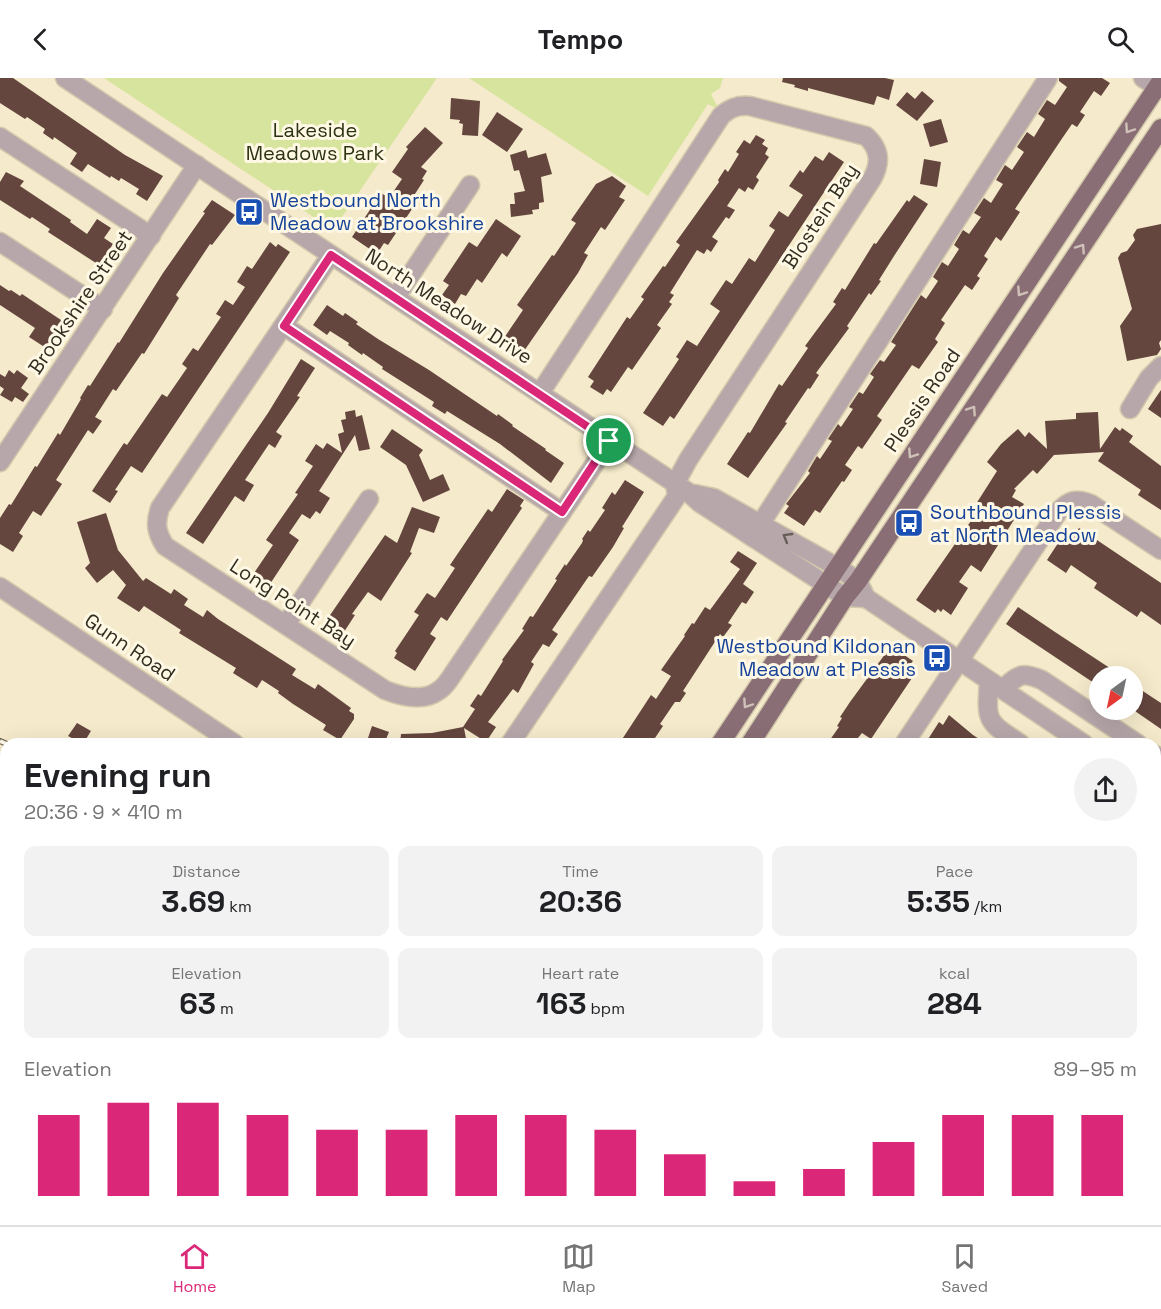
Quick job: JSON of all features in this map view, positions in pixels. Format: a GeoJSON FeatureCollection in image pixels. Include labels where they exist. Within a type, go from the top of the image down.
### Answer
{"type":"FeatureCollection","features":[{"type":"Feature","properties":{"kind":"main road","name":"Plessis Road"},"geometry":{"type":"LineString","coordinates":[[724,738],[1156,83]]}},
{"type":"Feature","properties":{"kind":"main road"},"geometry":{"type":"LineString","coordinates":[[754,738],[846,597],[862,590],[1161,128]]}},
{"type":"Feature","properties":{"kind":"street","name":"North Meadow Drive"},"geometry":{"type":"LineString","coordinates":[[65,78],[682,488],[700,503],[837,567],[862,590],[959,661],[1075,738]]}},
{"type":"Feature","properties":{"kind":"street"},"geometry":{"type":"LineString","coordinates":[[757,530],[1048,78]]}},
{"type":"Feature","properties":{"kind":"street","name":"Blostein Bay"},"geometry":{"type":"LineString","coordinates":[[514,738],[677,496],[682,488],[688,460],[875,173],[879,156],[875,145],[866,136],[750,106],[739,105],[728,110],[721,116],[540,393]]}},
{"type":"Feature","properties":{"kind":"street"},"geometry":{"type":"LineString","coordinates":[[0,137],[151,236]]}},
{"type":"Feature","properties":{"kind":"street","name":"Brookshire Street"},"geometry":{"type":"LineString","coordinates":[[0,462],[6,439],[103,309],[197,165]]}},
{"type":"Feature","properties":{"kind":"street"},"geometry":{"type":"LineString","coordinates":[[396,297],[470,185]]}},
{"type":"Feature","properties":{"kind":"street"},"geometry":{"type":"LineString","coordinates":[[0,242],[103,309]]}},
{"type":"Feature","properties":{"kind":"street","name":"Long Point Bay"},"geometry":{"type":"LineString","coordinates":[[331,255],[160,508],[156,520],[158,535],[165,546],[385,690],[399,696],[426,696],[438,692],[449,680],[609,441]]}},
{"type":"Feature","properties":{"kind":"street"},"geometry":{"type":"LineString","coordinates":[[284,326],[562,512]]}},
{"type":"Feature","properties":{"kind":"street"},"geometry":{"type":"LineString","coordinates":[[1130,409],[1149,378],[1161,366]]}},
{"type":"Feature","properties":{"kind":"street"},"geometry":{"type":"LineString","coordinates":[[286,624],[369,498]]}},
{"type":"Feature","properties":{"kind":"street"},"geometry":{"type":"LineString","coordinates":[[908,738],[1058,512],[1068,501],[1080,500],[1091,504],[1161,550]]}},
{"type":"Feature","properties":{"kind":"street","name":"North Meadow Drive"},"geometry":{"type":"LineString","coordinates":[[757,530],[826,585],[846,597]]}},
{"type":"Feature","properties":{"kind":"street","name":"Gunn Road"},"geometry":{"type":"LineString","coordinates":[[0,587],[226,738]]}},
{"type":"Feature","properties":{"kind":"street"},"geometry":{"type":"LineString","coordinates":[[1012,738],[995,727],[987,708],[995,685],[1028,674],[1042,680],[1129,738]]}},
{"type":"Feature","properties":{"kind":"green space","name":"Lakeside Meadows Park"},"geometry":{"type":"Polygon","coordinates":[[[104,78],[437,78],[333,230],[104,78]]]}},
{"type":"Feature","properties":{"kind":"green space"},"geometry":{"type":"Polygon","coordinates":[[[469,78],[723,78],[720,88],[711,94],[719,110],[708,104],[648,196],[469,78]]]}},
{"type":"Feature","properties":{"kind":"building"},"geometry":{"type":"Polygon","coordinates":[[[0,78],[13,78],[125,155],[163,176],[147,201],[136,194],[139,189],[121,178],[119,181],[111,176],[110,178],[88,164],[82,172],[70,164],[77,153],[54,137],[53,140],[43,133],[45,129],[27,117],[25,119],[0,103],[0,78]]]}},
{"type":"Feature","properties":{"kind":"building"},"geometry":{"type":"Polygon","coordinates":[[[783,78],[885,78],[894,80],[889,100],[877,96],[874,105],[808,88],[808,91],[794,87],[795,85],[782,82],[783,78]]]}},
{"type":"Feature","properties":{"kind":"building"},"geometry":{"type":"Polygon","coordinates":[[[1059,78],[1102,78],[1110,83],[1101,96],[1094,91],[1080,112],[1085,115],[1077,127],[1072,124],[1015,209],[1020,212],[1001,241],[996,237],[984,256],[988,259],[977,276],[980,278],[972,290],[965,285],[941,320],[945,323],[935,339],[938,342],[919,369],[912,365],[877,416],[882,420],[862,449],[858,446],[845,465],[852,470],[844,482],[842,481],[820,513],[815,510],[804,526],[784,513],[789,506],[786,504],[810,473],[808,471],[817,456],[820,459],[832,441],[828,439],[838,424],[841,427],[853,409],[849,407],[859,392],[863,394],[874,377],[870,374],[880,360],[884,362],[896,345],[891,342],[921,295],[926,299],[938,281],[933,277],[942,262],[948,266],[959,249],[954,245],[963,230],[969,234],[981,217],[974,213],[984,198],[991,203],[1003,184],[996,180],[1005,165],[1012,170],[1024,152],[1017,147],[1027,132],[1034,137],[1045,119],[1038,114],[1047,100],[1055,105],[1067,87],[1059,81],[1059,78]]]}},
{"type":"Feature","properties":{"kind":"building"},"geometry":{"type":"Polygon","coordinates":[[[922,91],[934,101],[917,121],[896,105],[907,92],[915,99],[922,91]]]}},
{"type":"Feature","properties":{"kind":"building"},"geometry":{"type":"Polygon","coordinates":[[[451,98],[480,101],[478,136],[462,135],[463,124],[459,123],[460,120],[450,119],[451,98]]]}},
{"type":"Feature","properties":{"kind":"building"},"geometry":{"type":"Polygon","coordinates":[[[497,112],[523,129],[507,152],[482,135],[497,112]]]}},
{"type":"Feature","properties":{"kind":"building"},"geometry":{"type":"Polygon","coordinates":[[[941,119],[948,142],[930,147],[923,124],[941,119]]]}},
{"type":"Feature","properties":{"kind":"building"},"geometry":{"type":"Polygon","coordinates":[[[425,127],[443,143],[421,167],[427,171],[411,200],[416,203],[388,245],[384,243],[377,254],[352,237],[381,193],[389,198],[402,179],[392,172],[408,149],[406,147],[425,127]]]}},
{"type":"Feature","properties":{"kind":"building"},"geometry":{"type":"Polygon","coordinates":[[[756,135],[765,140],[762,144],[768,148],[765,154],[769,157],[756,177],[759,180],[753,190],[748,187],[745,192],[739,188],[727,206],[735,210],[729,219],[726,217],[712,237],[718,241],[711,252],[707,249],[704,254],[697,250],[670,293],[674,295],[669,302],[672,304],[657,325],[661,328],[632,370],[628,367],[611,392],[607,389],[603,395],[590,387],[594,381],[588,377],[627,317],[630,319],[644,299],[641,297],[680,245],[676,242],[719,182],[725,169],[728,172],[744,140],[750,144],[756,135]]]}},
{"type":"Feature","properties":{"kind":"building"},"geometry":{"type":"Polygon","coordinates":[[[526,150],[528,158],[546,153],[552,174],[541,177],[544,202],[539,203],[539,209],[532,210],[533,214],[511,217],[510,204],[515,204],[514,193],[525,191],[519,170],[514,171],[510,155],[526,150]]]}},
{"type":"Feature","properties":{"kind":"building"},"geometry":{"type":"Polygon","coordinates":[[[829,152],[844,162],[674,419],[670,416],[663,426],[643,413],[679,359],[676,357],[687,340],[697,346],[720,311],[710,304],[726,280],[732,284],[749,258],[755,262],[775,230],[769,226],[779,211],[788,217],[803,195],[789,186],[800,170],[803,173],[815,156],[823,161],[829,152]]]}},
{"type":"Feature","properties":{"kind":"building"},"geometry":{"type":"Polygon","coordinates":[[[924,159],[941,162],[937,187],[920,184],[924,159]]]}},
{"type":"Feature","properties":{"kind":"building"},"geometry":{"type":"Polygon","coordinates":[[[6,172],[24,181],[20,186],[71,220],[70,222],[87,234],[97,219],[111,228],[104,238],[113,244],[99,265],[48,232],[50,229],[32,217],[30,219],[0,200],[0,182],[6,172]]]}},
{"type":"Feature","properties":{"kind":"building"},"geometry":{"type":"Polygon","coordinates":[[[612,176],[626,186],[619,197],[625,200],[605,230],[601,227],[584,253],[588,255],[578,273],[524,351],[504,338],[523,310],[517,305],[576,223],[571,220],[596,184],[612,176]]]}},
{"type":"Feature","properties":{"kind":"building"},"geometry":{"type":"Polygon","coordinates":[[[914,195],[928,204],[879,280],[881,281],[871,295],[869,293],[847,326],[849,328],[816,373],[819,375],[810,389],[808,388],[785,422],[787,423],[748,478],[727,464],[748,432],[750,433],[779,384],[782,386],[808,348],[805,346],[836,304],[833,302],[842,288],[845,290],[874,243],[876,244],[907,200],[909,202],[914,195]]]}},
{"type":"Feature","properties":{"kind":"building"},"geometry":{"type":"Polygon","coordinates":[[[212,200],[235,215],[212,245],[210,244],[176,295],[179,298],[144,354],[142,353],[116,391],[113,389],[95,417],[102,421],[93,434],[88,430],[56,480],[62,484],[41,516],[33,511],[19,533],[23,536],[13,552],[0,544],[0,518],[9,504],[11,505],[35,466],[37,467],[58,433],[60,435],[88,385],[90,386],[119,343],[212,200]]]}},
{"type":"Feature","properties":{"kind":"building"},"geometry":{"type":"Polygon","coordinates":[[[496,219],[521,236],[507,257],[502,253],[482,283],[477,279],[466,296],[461,294],[455,304],[442,295],[449,285],[443,281],[469,242],[477,247],[496,219]]]}},
{"type":"Feature","properties":{"kind":"building"},"geometry":{"type":"Polygon","coordinates":[[[1161,224],[1161,340],[1159,343],[1161,349],[1157,355],[1127,361],[1120,326],[1132,309],[1118,258],[1135,240],[1133,235],[1137,229],[1161,224]]]}},
{"type":"Feature","properties":{"kind":"building"},"geometry":{"type":"Polygon","coordinates":[[[270,242],[290,252],[142,473],[131,466],[115,490],[118,491],[110,503],[92,491],[124,443],[127,445],[162,394],[167,397],[187,368],[182,364],[193,348],[198,351],[221,317],[216,314],[225,300],[233,305],[245,287],[237,282],[247,266],[252,269],[270,242]]]}},
{"type":"Feature","properties":{"kind":"building"},"geometry":{"type":"Polygon","coordinates":[[[0,285],[20,296],[22,294],[64,322],[46,348],[29,337],[35,328],[0,305],[0,285]]]}},
{"type":"Feature","properties":{"kind":"building"},"geometry":{"type":"Polygon","coordinates":[[[327,305],[343,316],[345,313],[358,322],[356,324],[378,339],[497,416],[498,414],[564,463],[551,483],[500,444],[447,411],[445,414],[432,406],[434,402],[382,369],[383,367],[348,345],[349,343],[330,331],[327,335],[313,325],[327,305]]]}},
{"type":"Feature","properties":{"kind":"building"},"geometry":{"type":"Polygon","coordinates":[[[301,359],[315,368],[297,396],[300,397],[276,432],[282,436],[275,448],[269,444],[245,480],[254,485],[244,502],[235,496],[203,544],[186,533],[268,413],[301,359]]]}},
{"type":"Feature","properties":{"kind":"building"},"geometry":{"type":"Polygon","coordinates":[[[9,370],[14,374],[17,370],[28,378],[21,388],[29,394],[23,402],[15,397],[12,402],[0,395],[4,389],[0,386],[0,374],[5,377],[9,370]]]}},
{"type":"Feature","properties":{"kind":"building"},"geometry":{"type":"Polygon","coordinates":[[[1161,390],[1161,418],[1148,409],[1161,390]]]}},
{"type":"Feature","properties":{"kind":"building"},"geometry":{"type":"Polygon","coordinates":[[[355,410],[356,417],[362,415],[370,449],[359,451],[355,435],[319,491],[330,498],[320,514],[316,511],[310,519],[302,514],[289,533],[299,540],[270,584],[254,573],[273,545],[266,540],[298,494],[295,493],[313,466],[305,461],[316,444],[323,449],[327,443],[342,453],[338,434],[344,432],[341,420],[346,419],[345,412],[355,410]]]}},
{"type":"Feature","properties":{"kind":"building"},"geometry":{"type":"Polygon","coordinates":[[[1098,412],[1100,449],[1115,427],[1120,431],[1122,428],[1133,436],[1129,442],[1161,466],[1161,510],[1138,495],[1141,490],[1098,461],[1104,452],[1054,455],[1037,474],[1033,470],[1014,489],[1016,490],[1012,497],[1024,504],[981,572],[971,565],[959,582],[968,588],[951,615],[943,609],[941,612],[938,609],[935,613],[916,600],[973,518],[969,515],[997,471],[987,462],[1001,444],[1018,429],[1025,437],[1029,432],[1047,449],[1045,421],[1076,419],[1076,413],[1098,412]]]}},
{"type":"Feature","properties":{"kind":"building"},"geometry":{"type":"Polygon","coordinates":[[[392,429],[423,450],[419,455],[430,480],[443,474],[450,490],[423,502],[406,465],[380,447],[392,429]]]}},
{"type":"Feature","properties":{"kind":"building"},"geometry":{"type":"Polygon","coordinates":[[[625,480],[644,492],[622,527],[624,528],[613,547],[592,577],[589,576],[552,630],[558,634],[549,647],[543,644],[531,662],[534,664],[518,693],[513,689],[488,722],[496,727],[489,738],[480,738],[464,728],[466,738],[401,738],[401,734],[432,733],[463,727],[475,709],[470,706],[478,694],[481,696],[502,660],[524,630],[522,629],[530,616],[533,617],[565,564],[566,566],[588,530],[590,532],[605,510],[602,508],[612,492],[615,495],[625,480]]]}},
{"type":"Feature","properties":{"kind":"building"},"geometry":{"type":"Polygon","coordinates":[[[507,489],[524,500],[520,506],[522,508],[447,621],[441,617],[430,634],[436,638],[415,671],[394,658],[397,653],[395,651],[419,615],[414,612],[427,593],[435,598],[455,568],[450,565],[488,509],[492,512],[507,489]]]}},
{"type":"Feature","properties":{"kind":"building"},"geometry":{"type":"Polygon","coordinates":[[[412,507],[440,517],[434,533],[419,528],[410,552],[412,553],[381,601],[368,592],[352,614],[355,615],[344,632],[326,621],[385,535],[397,543],[412,507]]]}},
{"type":"Feature","properties":{"kind":"building"},"geometry":{"type":"Polygon","coordinates":[[[106,513],[118,550],[143,581],[146,578],[171,594],[174,589],[188,599],[184,605],[203,617],[207,610],[296,669],[292,675],[315,689],[318,684],[351,708],[349,711],[354,714],[354,719],[341,738],[337,738],[323,730],[326,725],[293,704],[262,680],[257,688],[233,673],[236,668],[179,633],[181,630],[144,606],[139,612],[117,598],[126,585],[113,570],[97,583],[85,568],[90,563],[77,522],[106,513]]]}},
{"type":"Feature","properties":{"kind":"building"},"geometry":{"type":"Polygon","coordinates":[[[1079,528],[1161,583],[1161,625],[1141,611],[1137,617],[1094,588],[1097,583],[1071,565],[1066,573],[1047,560],[1066,531],[1074,536],[1079,528]]]}},
{"type":"Feature","properties":{"kind":"building"},"geometry":{"type":"Polygon","coordinates":[[[738,551],[757,563],[743,584],[754,592],[746,604],[742,602],[728,623],[732,625],[723,637],[720,634],[683,691],[686,693],[680,702],[675,702],[660,724],[663,726],[655,738],[623,738],[651,695],[656,699],[671,676],[661,670],[692,623],[694,624],[705,607],[710,610],[740,569],[730,562],[738,551]]]}},
{"type":"Feature","properties":{"kind":"building"},"geometry":{"type":"Polygon","coordinates":[[[1018,607],[1107,666],[1089,666],[1089,680],[1006,624],[1018,607]]]}},
{"type":"Feature","properties":{"kind":"building"},"geometry":{"type":"Polygon","coordinates":[[[891,646],[913,661],[908,667],[916,672],[872,738],[862,733],[858,738],[831,738],[839,727],[837,726],[842,718],[840,717],[891,646]]]}},
{"type":"Feature","properties":{"kind":"building"},"geometry":{"type":"Polygon","coordinates":[[[1143,691],[1161,703],[1161,729],[1143,717],[1143,691]]]}},
{"type":"Feature","properties":{"kind":"building"},"geometry":{"type":"Polygon","coordinates":[[[949,715],[978,738],[929,738],[939,722],[943,725],[949,715]]]}},
{"type":"Feature","properties":{"kind":"building"},"geometry":{"type":"Polygon","coordinates":[[[77,723],[91,731],[87,738],[68,736],[77,723]]]}},
{"type":"Feature","properties":{"kind":"building"},"geometry":{"type":"Polygon","coordinates":[[[372,726],[389,732],[386,738],[368,738],[372,726]]]}},
{"type":"Feature","properties":{"kind":"place","name":"Westbound North Meadow at Brookshire"},"geometry":{"type":"Point","coordinates":[249,212]}},
{"type":"Feature","properties":{"kind":"place","name":"Southbound Plessis at North Meadow"},"geometry":{"type":"Point","coordinates":[909,523]}},
{"type":"Feature","properties":{"kind":"place","name":"Westbound Kildonan Meadow at Plessis"},"geometry":{"type":"Point","coordinates":[937,658]}},
{"type":"Feature","properties":{"kind":"route"},"geometry":{"type":"LineString","coordinates":[[331,255],[609,441],[562,512],[284,326],[331,255]]}}]}
